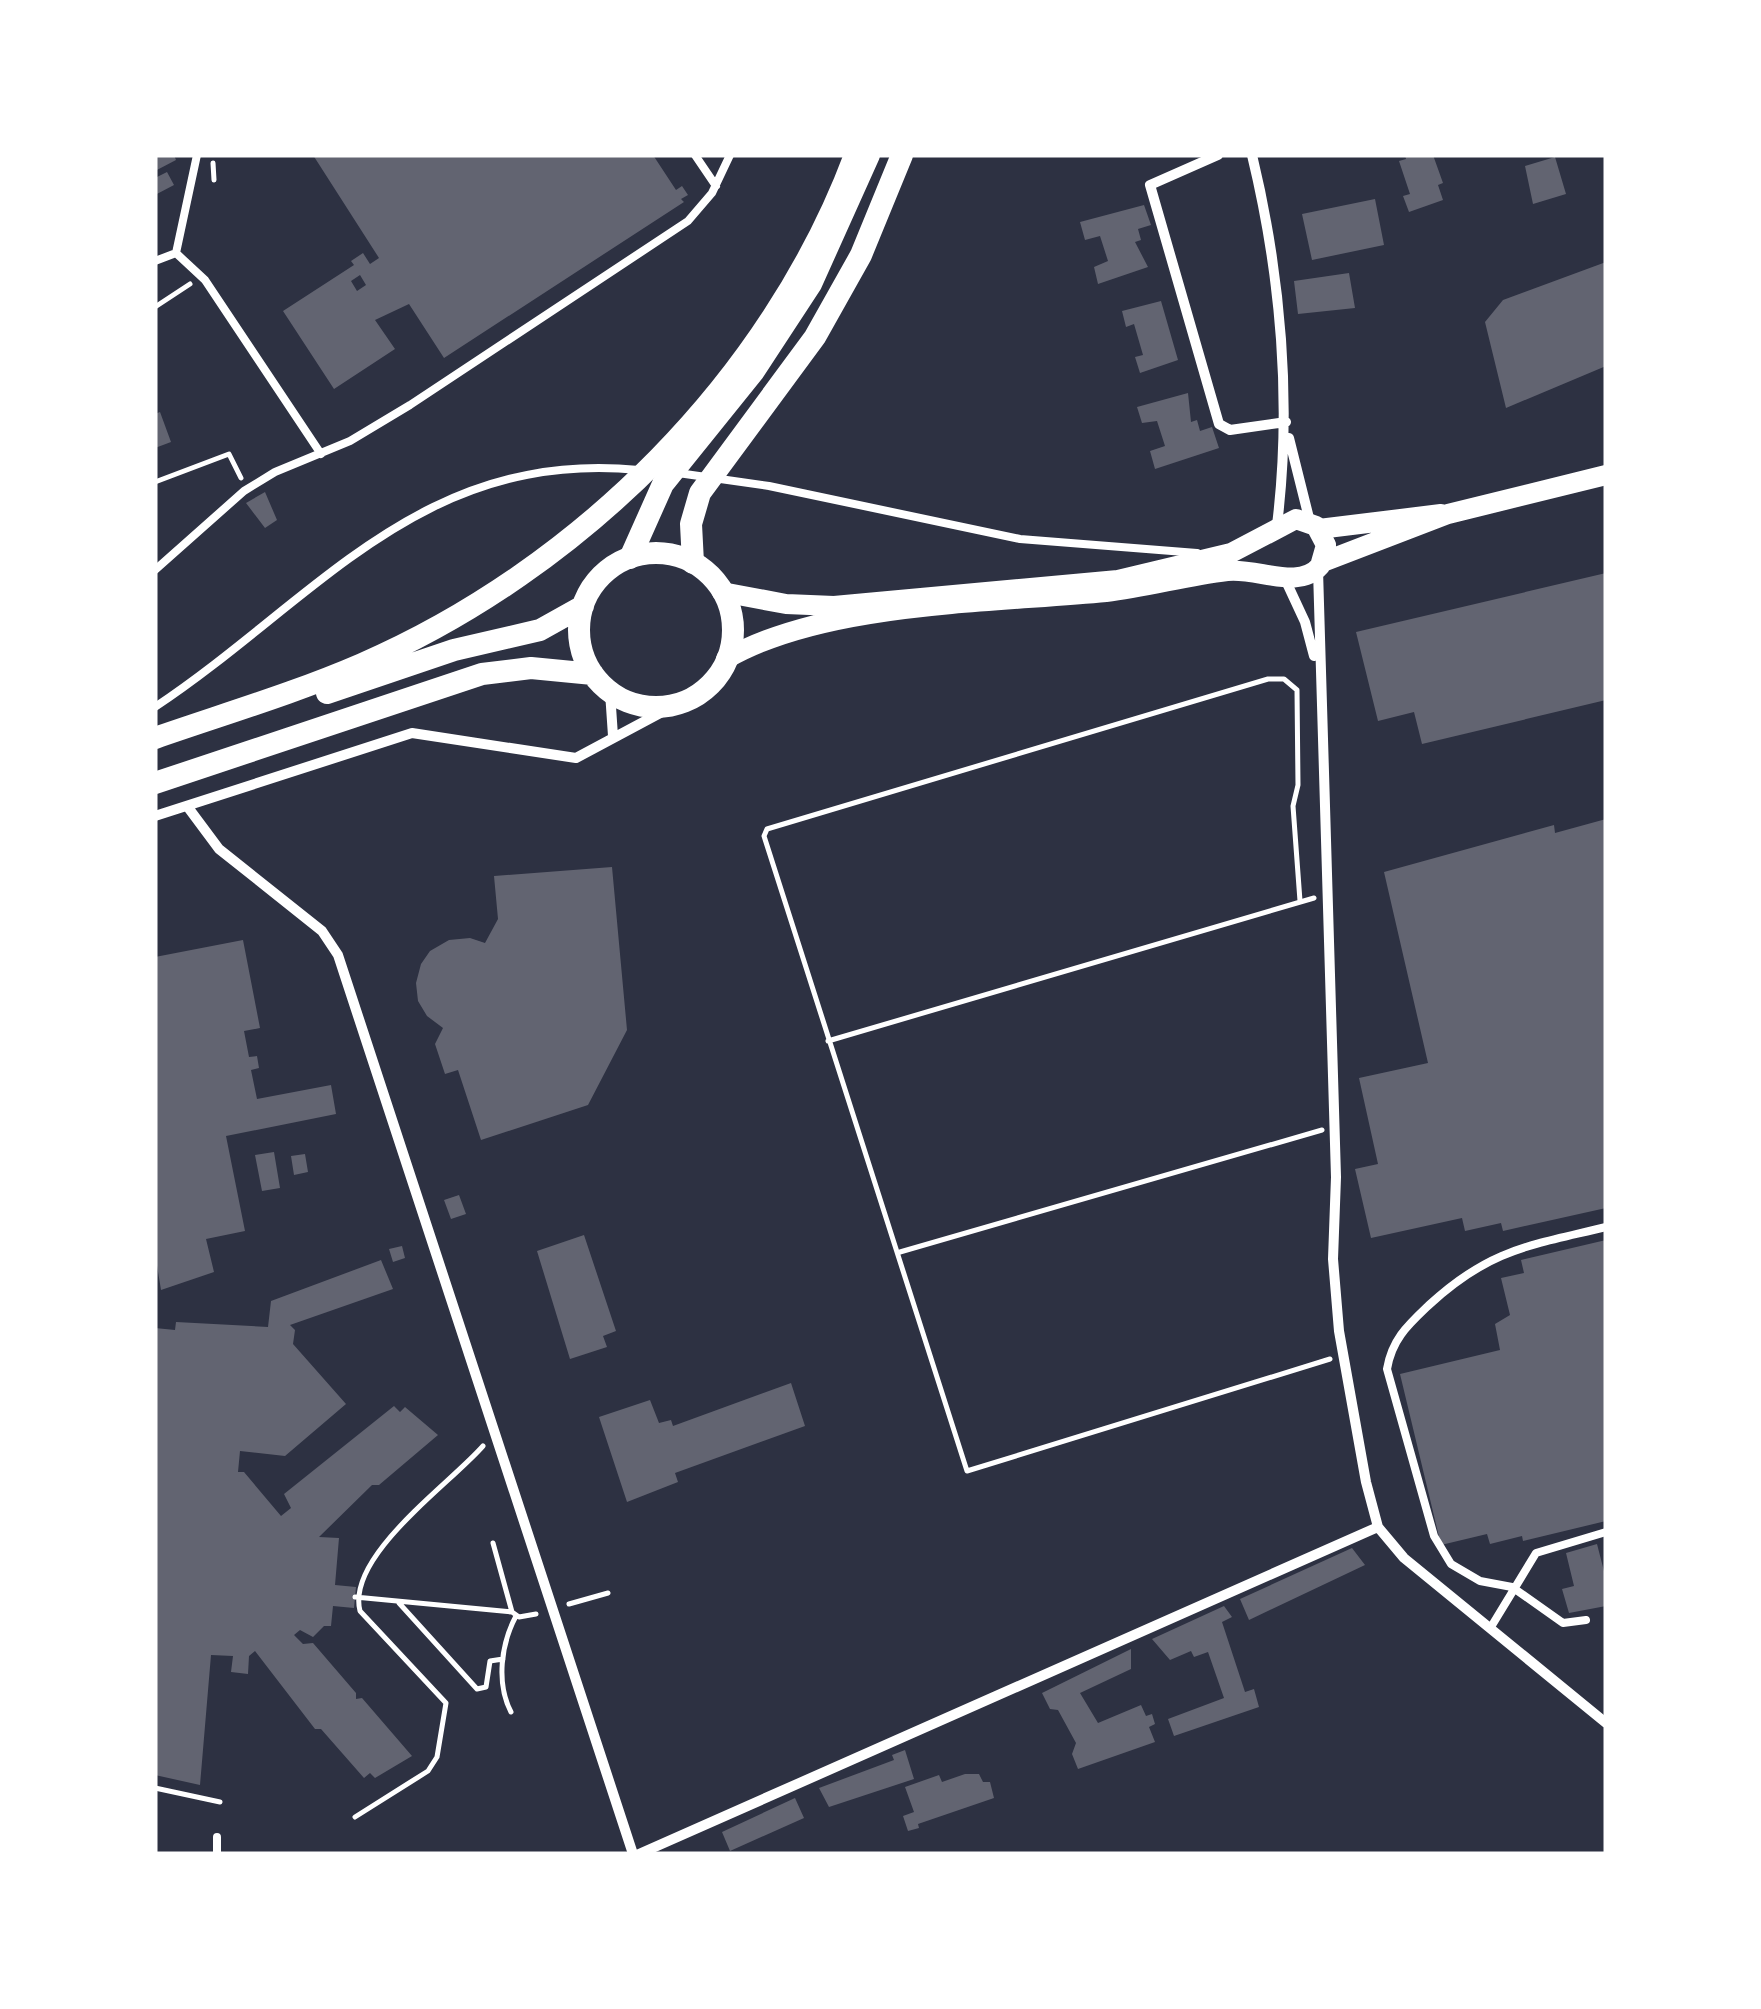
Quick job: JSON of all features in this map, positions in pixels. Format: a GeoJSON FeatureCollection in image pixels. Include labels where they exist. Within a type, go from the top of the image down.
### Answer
{"type":"FeatureCollection","features":[{"type":"Feature","properties":{"kind":"main road"},"geometry":{"type":"LineString","coordinates":[[155,738],[321,681],[404,644],[503,587],[586,525],[680,434],[734,368],[815,240],[855,155]]}},
{"type":"Feature","properties":{"kind":"main road"},"geometry":{"type":"LineString","coordinates":[[630,558],[663,484],[754,372],[811,284],[869,155]]}},
{"type":"Feature","properties":{"kind":"main road"},"geometry":{"type":"LineString","coordinates":[[693,563],[691,524],[700,493],[815,337],[861,254],[902,155]]}},
{"type":"Feature","properties":{"kind":"main road"},"geometry":{"type":"LineString","coordinates":[[726,658],[789,630],[874,616],[1119,590],[1233,570],[1302,578],[1320,566],[1448,514],[1606,475]]}},
{"type":"Feature","properties":{"kind":"main road"},"geometry":{"type":"LineString","coordinates":[[722,592],[786,604],[859,605],[1118,580],[1228,554],[1296,519],[1315,526],[1413,514],[1448,514]]}},
{"type":"Feature","properties":{"kind":"main road"},"geometry":{"type":"LineString","coordinates":[[1315,526],[1326,545],[1320,566]]}},
{"type":"Feature","properties":{"kind":"main road"},"geometry":{"type":"LineString","coordinates":[[1273,530],[1267,555],[1282,575]]}},
{"type":"Feature","properties":{"kind":"main road"},"geometry":{"type":"LineString","coordinates":[[657,553],[693,563],[722,592],[732,621],[726,658],[710,684],[677,704],[647,706],[610,692],[593,674],[580,642],[583,606],[601,576],[630,558],[657,553]]}},
{"type":"Feature","properties":{"kind":"main road"},"geometry":{"type":"LineString","coordinates":[[155,752],[454,650],[540,630],[583,606]]}},
{"type":"Feature","properties":{"kind":"main road"},"geometry":{"type":"LineString","coordinates":[[155,783],[482,674],[530,668],[593,674]]}},
{"type":"Feature","properties":{"kind":"street"},"geometry":{"type":"LineString","coordinates":[[1218,155],[1158,178],[1150,186],[1219,424],[1230,430],[1286,425]]}},
{"type":"Feature","properties":{"kind":"street"},"geometry":{"type":"LineString","coordinates":[[1252,155],[1270,230],[1286,425],[1315,526]]}},
{"type":"Feature","properties":{"kind":"street"},"geometry":{"type":"LineString","coordinates":[[1273,530],[1286,425]]}},
{"type":"Feature","properties":{"kind":"street"},"geometry":{"type":"LineString","coordinates":[[1320,566],[1334,1128],[1333,1259],[1344,1355],[1378,1527],[1404,1558],[1606,1723]]}},
{"type":"Feature","properties":{"kind":"street"},"geometry":{"type":"LineString","coordinates":[[1282,575],[1305,622],[1320,676]]}},
{"type":"Feature","properties":{"kind":"street"},"geometry":{"type":"LineString","coordinates":[[610,692],[613,736]]}},
{"type":"Feature","properties":{"kind":"street"},"geometry":{"type":"LineString","coordinates":[[155,816],[412,732],[568,759],[590,753],[613,736],[677,704]]}},
{"type":"Feature","properties":{"kind":"street"},"geometry":{"type":"LineString","coordinates":[[187,806],[219,849],[322,931],[338,955],[636,1854],[1378,1527]]}},
{"type":"Feature","properties":{"kind":"lane"},"geometry":{"type":"LineString","coordinates":[[176,253],[197,155]]}},
{"type":"Feature","properties":{"kind":"lane"},"geometry":{"type":"LineString","coordinates":[[695,155],[716,186]]}},
{"type":"Feature","properties":{"kind":"lane"},"geometry":{"type":"LineString","coordinates":[[155,570],[247,489],[410,405],[688,221],[716,186],[730,155]]}},
{"type":"Feature","properties":{"kind":"lane"},"geometry":{"type":"LineString","coordinates":[[155,261],[176,253]]}},
{"type":"Feature","properties":{"kind":"lane"},"geometry":{"type":"LineString","coordinates":[[176,253],[201,277],[321,454]]}},
{"type":"Feature","properties":{"kind":"lane"},"geometry":{"type":"LineString","coordinates":[[155,707],[376,538],[426,510],[522,475],[598,468],[769,486],[1020,538],[1134,550],[1228,554]]}},
{"type":"Feature","properties":{"kind":"lane"},"geometry":{"type":"LineString","coordinates":[[1586,1620],[1563,1622],[1517,1590],[1480,1581],[1452,1564],[1434,1536],[1387,1369],[1391,1349],[1402,1331],[1467,1270],[1494,1256],[1606,1227]]}},
{"type":"Feature","properties":{"kind":"lane"},"geometry":{"type":"LineString","coordinates":[[1491,1627],[1536,1553],[1606,1532]]}},
{"type":"Feature","properties":{"kind":"lane"},"geometry":{"type":"LineString","coordinates":[[216,1854],[217,1837]]}},
{"type":"Feature","properties":{"kind":"path"},"geometry":{"type":"LineString","coordinates":[[213,155],[214,180]]}},
{"type":"Feature","properties":{"kind":"path"},"geometry":{"type":"LineString","coordinates":[[155,307],[201,277]]}},
{"type":"Feature","properties":{"kind":"path"},"geometry":{"type":"LineString","coordinates":[[155,482],[228,454],[247,489]]}},
{"type":"Feature","properties":{"kind":"path"},"geometry":{"type":"LineString","coordinates":[[1300,901],[1296,843],[1297,690],[1284,678],[1268,679],[768,829],[764,836],[968,1471],[1344,1355]]}},
{"type":"Feature","properties":{"kind":"path"},"geometry":{"type":"LineString","coordinates":[[1296,843],[1314,842]]}},
{"type":"Feature","properties":{"kind":"path"},"geometry":{"type":"LineString","coordinates":[[828,1041],[1326,895]]}},
{"type":"Feature","properties":{"kind":"path"},"geometry":{"type":"LineString","coordinates":[[899,1252],[1300,1133],[1334,1128]]}},
{"type":"Feature","properties":{"kind":"path"},"geometry":{"type":"LineString","coordinates":[[355,1817],[428,1771],[437,1757],[446,1704],[373,1627],[360,1611],[357,1598],[380,1547],[483,1445]]}},
{"type":"Feature","properties":{"kind":"path"},"geometry":{"type":"LineString","coordinates":[[493,1543],[514,1614],[502,1659],[504,1696],[511,1712]]}},
{"type":"Feature","properties":{"kind":"path"},"geometry":{"type":"LineString","coordinates":[[566,1604],[608,1593]]}},
{"type":"Feature","properties":{"kind":"path"},"geometry":{"type":"LineString","coordinates":[[357,1598],[539,1614]]}},
{"type":"Feature","properties":{"kind":"path"},"geometry":{"type":"LineString","coordinates":[[400,1603],[477,1689],[486,1687],[490,1661],[502,1659]]}},
{"type":"Feature","properties":{"kind":"path"},"geometry":{"type":"LineString","coordinates":[[155,1788],[220,1802]]}},
{"type":"Feature","properties":{"kind":"building"},"geometry":{"type":"Polygon","coordinates":[[[155,155],[174,155],[176,160],[155,171],[155,155]]]}},
{"type":"Feature","properties":{"kind":"building"},"geometry":{"type":"Polygon","coordinates":[[[313,155],[653,155],[676,190],[682,186],[688,195],[681,199],[684,202],[444,358],[409,304],[375,320],[395,349],[334,389],[283,311],[354,265],[351,261],[363,253],[370,264],[379,258],[313,155]],[[360,275],[351,281],[357,291],[366,285],[360,275]]]}},
{"type":"Feature","properties":{"kind":"building"},"geometry":{"type":"Polygon","coordinates":[[[1405,155],[1433,155],[1443,183],[1438,185],[1443,200],[1409,212],[1403,196],[1410,194],[1399,161],[1406,159],[1405,155]]]}},
{"type":"Feature","properties":{"kind":"building"},"geometry":{"type":"Polygon","coordinates":[[[1555,157],[1566,194],[1533,204],[1525,166],[1555,157]]]}},
{"type":"Feature","properties":{"kind":"building"},"geometry":{"type":"Polygon","coordinates":[[[167,172],[174,185],[155,195],[155,178],[167,172]]]}},
{"type":"Feature","properties":{"kind":"building"},"geometry":{"type":"Polygon","coordinates":[[[1375,199],[1384,245],[1312,260],[1302,214],[1375,199]]]}},
{"type":"Feature","properties":{"kind":"building"},"geometry":{"type":"Polygon","coordinates":[[[1144,205],[1151,225],[1138,229],[1141,240],[1135,242],[1148,267],[1098,284],[1094,267],[1108,261],[1100,236],[1085,240],[1080,222],[1144,205]]]}},
{"type":"Feature","properties":{"kind":"building"},"geometry":{"type":"Polygon","coordinates":[[[1606,262],[1606,366],[1506,408],[1485,322],[1503,300],[1606,262]]]}},
{"type":"Feature","properties":{"kind":"building"},"geometry":{"type":"Polygon","coordinates":[[[1349,273],[1355,308],[1298,314],[1294,281],[1349,273]]]}},
{"type":"Feature","properties":{"kind":"building"},"geometry":{"type":"Polygon","coordinates":[[[1161,301],[1178,360],[1140,373],[1135,357],[1143,355],[1134,324],[1126,327],[1122,311],[1161,301]]]}},
{"type":"Feature","properties":{"kind":"building"},"geometry":{"type":"Polygon","coordinates":[[[1188,393],[1191,422],[1197,420],[1200,431],[1212,427],[1219,448],[1155,469],[1150,451],[1165,446],[1157,421],[1142,423],[1137,407],[1188,393]]]}},
{"type":"Feature","properties":{"kind":"building"},"geometry":{"type":"Polygon","coordinates":[[[160,412],[171,442],[155,448],[155,414],[160,412]]]}},
{"type":"Feature","properties":{"kind":"building"},"geometry":{"type":"Polygon","coordinates":[[[265,492],[277,520],[265,528],[246,503],[265,492]]]}},
{"type":"Feature","properties":{"kind":"building"},"geometry":{"type":"Polygon","coordinates":[[[1606,573],[1606,700],[1422,744],[1414,712],[1378,721],[1356,632],[1606,573]]]}},
{"type":"Feature","properties":{"kind":"building"},"geometry":{"type":"Polygon","coordinates":[[[1606,819],[1606,1208],[1503,1231],[1501,1223],[1465,1231],[1462,1218],[1371,1238],[1355,1169],[1378,1164],[1359,1078],[1428,1063],[1384,872],[1554,825],[1555,833],[1606,819]]]}},
{"type":"Feature","properties":{"kind":"building"},"geometry":{"type":"Polygon","coordinates":[[[612,867],[627,1030],[588,1105],[481,1140],[458,1070],[445,1074],[435,1044],[443,1028],[427,1016],[418,1001],[416,983],[421,964],[430,951],[449,940],[470,938],[485,943],[498,919],[494,876],[612,867]]]}},
{"type":"Feature","properties":{"kind":"building"},"geometry":{"type":"Polygon","coordinates":[[[243,940],[260,1028],[244,1031],[249,1057],[257,1056],[259,1068],[251,1070],[257,1099],[331,1085],[336,1114],[226,1136],[245,1231],[206,1239],[214,1272],[161,1290],[155,1253],[155,957],[243,940]]]}},
{"type":"Feature","properties":{"kind":"building"},"geometry":{"type":"Polygon","coordinates":[[[274,1152],[280,1188],[262,1191],[255,1155],[274,1152]]]}},
{"type":"Feature","properties":{"kind":"building"},"geometry":{"type":"Polygon","coordinates":[[[305,1154],[308,1172],[294,1175],[291,1156],[305,1154]]]}},
{"type":"Feature","properties":{"kind":"building"},"geometry":{"type":"Polygon","coordinates":[[[459,1195],[466,1214],[451,1219],[444,1200],[459,1195]]]}},
{"type":"Feature","properties":{"kind":"building"},"geometry":{"type":"Polygon","coordinates":[[[584,1235],[616,1331],[603,1336],[607,1347],[570,1359],[537,1251],[584,1235]]]}},
{"type":"Feature","properties":{"kind":"building"},"geometry":{"type":"Polygon","coordinates":[[[1606,1240],[1606,1521],[1523,1541],[1522,1536],[1490,1544],[1487,1534],[1441,1545],[1400,1374],[1500,1350],[1495,1324],[1510,1315],[1501,1278],[1524,1273],[1521,1260],[1606,1240]]]}},
{"type":"Feature","properties":{"kind":"building"},"geometry":{"type":"Polygon","coordinates":[[[402,1246],[405,1258],[393,1262],[389,1249],[402,1246]]]}},
{"type":"Feature","properties":{"kind":"building"},"geometry":{"type":"Polygon","coordinates":[[[381,1260],[393,1289],[290,1325],[295,1330],[293,1344],[346,1404],[285,1456],[240,1451],[238,1472],[244,1472],[281,1516],[291,1508],[284,1494],[394,1406],[400,1412],[405,1407],[438,1435],[379,1485],[372,1485],[319,1537],[339,1538],[335,1585],[356,1587],[354,1608],[333,1606],[331,1626],[324,1626],[313,1637],[300,1630],[294,1635],[303,1644],[313,1643],[356,1693],[356,1699],[362,1698],[412,1756],[375,1778],[370,1773],[364,1778],[321,1729],[315,1729],[255,1651],[249,1656],[248,1674],[231,1672],[233,1656],[211,1655],[200,1785],[155,1775],[155,1328],[175,1330],[176,1322],[268,1327],[271,1301],[381,1260]]]}},
{"type":"Feature","properties":{"kind":"building"},"geometry":{"type":"Polygon","coordinates":[[[791,1383],[805,1426],[675,1473],[678,1482],[627,1502],[599,1417],[650,1400],[659,1423],[671,1420],[673,1426],[791,1383]]]}},
{"type":"Feature","properties":{"kind":"building"},"geometry":{"type":"Polygon","coordinates":[[[1597,1544],[1606,1579],[1606,1606],[1569,1613],[1562,1589],[1574,1586],[1566,1553],[1597,1544]]]}},
{"type":"Feature","properties":{"kind":"building"},"geometry":{"type":"Polygon","coordinates":[[[1352,1548],[1365,1565],[1249,1620],[1240,1599],[1352,1548]]]}},
{"type":"Feature","properties":{"kind":"building"},"geometry":{"type":"Polygon","coordinates":[[[1224,1606],[1232,1617],[1222,1622],[1245,1692],[1254,1689],[1259,1707],[1174,1736],[1168,1719],[1224,1698],[1208,1652],[1194,1657],[1191,1651],[1170,1660],[1152,1639],[1224,1606]]]}},
{"type":"Feature","properties":{"kind":"building"},"geometry":{"type":"Polygon","coordinates":[[[1131,1649],[1131,1669],[1080,1693],[1098,1723],[1141,1705],[1146,1716],[1152,1714],[1155,1724],[1149,1727],[1155,1742],[1078,1769],[1072,1754],[1076,1743],[1058,1710],[1050,1709],[1042,1693],[1131,1649]]]}},
{"type":"Feature","properties":{"kind":"building"},"geometry":{"type":"Polygon","coordinates":[[[905,1750],[914,1779],[829,1807],[819,1788],[894,1760],[892,1755],[905,1750]]]}},
{"type":"Feature","properties":{"kind":"building"},"geometry":{"type":"Polygon","coordinates":[[[979,1774],[983,1782],[990,1782],[994,1798],[908,1831],[903,1816],[914,1812],[905,1787],[939,1775],[942,1782],[979,1774]]]}},
{"type":"Feature","properties":{"kind":"building"},"geometry":{"type":"Polygon","coordinates":[[[795,1798],[804,1818],[730,1851],[722,1832],[795,1798]]]}}]}
